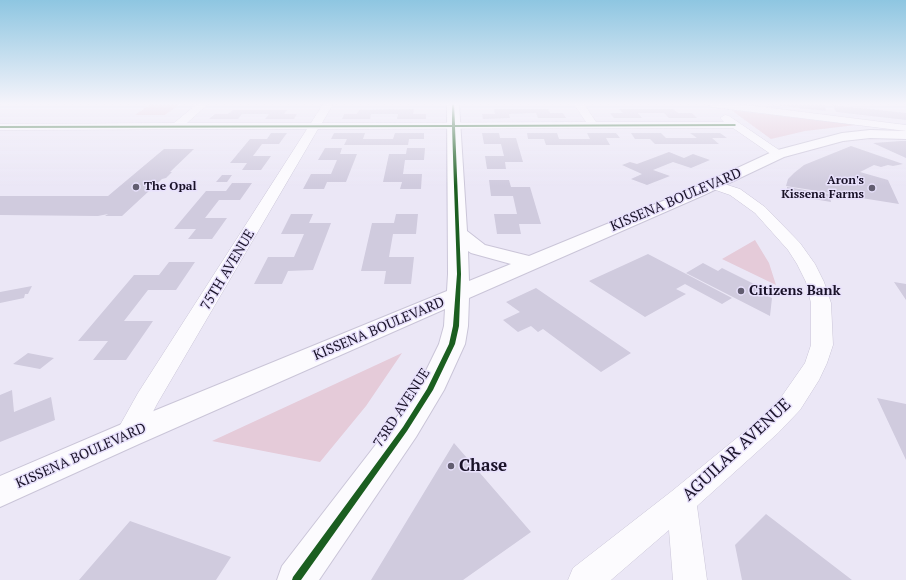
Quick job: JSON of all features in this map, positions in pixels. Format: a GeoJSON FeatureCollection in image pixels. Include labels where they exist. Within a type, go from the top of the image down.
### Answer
{"type":"FeatureCollection","features":[{"type":"Feature","properties":{"kind":"main road","name":"73RD AVENUE"},"geometry":{"type":"LineString","coordinates":[[296,580],[404,430],[430,390],[452,344],[456,326],[459,274],[454,131]]}},
{"type":"Feature","properties":{"kind":"main road","name":"KISSENA BOULEVARD"},"geometry":{"type":"LineString","coordinates":[[779,154],[780,144],[820,133],[836,131]]}},
{"type":"Feature","properties":{"kind":"main road","name":"KISSENA BOULEVARD"},"geometry":{"type":"LineString","coordinates":[[0,492],[128,435],[421,312],[458,294],[715,185],[779,154],[842,137],[870,134],[906,134]]}},
{"type":"Feature","properties":{"kind":"main road"},"geometry":{"type":"LineString","coordinates":[[457,232],[468,243],[478,249],[532,263]]}},
{"type":"Feature","properties":{"kind":"street","name":"75TH AVENUE"},"geometry":{"type":"LineString","coordinates":[[128,435],[147,400],[312,131]]}},
{"type":"Feature","properties":{"kind":"street"},"geometry":{"type":"LineString","coordinates":[[744,131],[779,154]]}},
{"type":"Feature","properties":{"kind":"street","name":"AGUILAR AVENUE"},"geometry":{"type":"LineString","coordinates":[[585,580],[682,501],[764,431],[791,404],[811,374],[822,345],[821,303],[815,282],[806,264],[790,242],[760,210],[735,192],[715,185]]}},
{"type":"Feature","properties":{"kind":"street"},"geometry":{"type":"LineString","coordinates":[[682,501],[690,580]]}},
{"type":"Feature","properties":{"kind":"shaded area"},"geometry":{"type":"Polygon","coordinates":[[[760,131],[805,131],[771,139],[760,131]]]}},
{"type":"Feature","properties":{"kind":"shaded area"},"geometry":{"type":"Polygon","coordinates":[[[755,240],[769,263],[776,285],[722,259],[755,240]]]}},
{"type":"Feature","properties":{"kind":"shaded area"},"geometry":{"type":"Polygon","coordinates":[[[402,353],[366,406],[320,462],[212,441],[402,353]]]}},
{"type":"Feature","properties":{"kind":"building"},"geometry":{"type":"Polygon","coordinates":[[[271,133],[287,133],[279,144],[262,144],[253,156],[271,156],[261,170],[242,170],[247,163],[230,163],[250,139],[267,139],[271,133]]]}},
{"type":"Feature","properties":{"kind":"building"},"geometry":{"type":"Polygon","coordinates":[[[334,133],[365,133],[363,139],[393,139],[395,133],[424,133],[424,139],[409,139],[408,145],[344,145],[347,139],[331,139],[334,133]]]}},
{"type":"Feature","properties":{"kind":"building"},"geometry":{"type":"Polygon","coordinates":[[[482,133],[499,133],[500,138],[516,138],[523,162],[505,162],[506,169],[487,169],[485,156],[504,156],[501,144],[484,144],[482,133]]]}},
{"type":"Feature","properties":{"kind":"building"},"geometry":{"type":"Polygon","coordinates":[[[527,133],[557,133],[559,139],[590,139],[587,133],[616,133],[620,138],[606,138],[610,145],[546,145],[544,139],[528,139],[527,133]]]}},
{"type":"Feature","properties":{"kind":"building"},"geometry":{"type":"Polygon","coordinates":[[[631,133],[661,133],[666,138],[697,138],[690,133],[720,133],[727,138],[712,138],[719,144],[655,144],[650,139],[635,139],[631,133]]]}},
{"type":"Feature","properties":{"kind":"building"},"geometry":{"type":"Polygon","coordinates":[[[901,141],[906,141],[906,158],[873,143],[901,141]]]}},
{"type":"Feature","properties":{"kind":"building"},"geometry":{"type":"Polygon","coordinates":[[[851,146],[903,164],[881,167],[874,165],[860,172],[888,180],[899,204],[786,186],[788,179],[804,165],[851,146]]]}},
{"type":"Feature","properties":{"kind":"building"},"geometry":{"type":"Polygon","coordinates":[[[325,148],[342,148],[340,154],[357,154],[346,182],[327,182],[324,189],[303,189],[311,174],[331,174],[337,160],[318,160],[325,148]]]}},
{"type":"Feature","properties":{"kind":"building"},"geometry":{"type":"Polygon","coordinates":[[[407,148],[425,148],[424,160],[405,160],[403,174],[422,174],[421,189],[400,189],[402,182],[383,182],[389,154],[406,154],[407,148]]]}},
{"type":"Feature","properties":{"kind":"building","name":"The Opal"},"geometry":{"type":"Polygon","coordinates":[[[164,149],[194,149],[170,172],[172,172],[166,178],[162,179],[122,216],[105,216],[108,214],[98,216],[0,215],[0,196],[108,196],[164,149]]]}},
{"type":"Feature","properties":{"kind":"building"},"geometry":{"type":"Polygon","coordinates":[[[669,152],[684,158],[693,154],[710,160],[691,168],[673,162],[653,170],[670,176],[647,185],[631,179],[642,174],[622,165],[630,162],[637,164],[669,152]]]}},
{"type":"Feature","properties":{"kind":"building"},"geometry":{"type":"Polygon","coordinates":[[[222,175],[232,175],[227,182],[216,182],[222,175]]]}},
{"type":"Feature","properties":{"kind":"building"},"geometry":{"type":"Polygon","coordinates":[[[489,180],[509,180],[511,187],[530,187],[541,224],[519,224],[521,234],[497,234],[494,214],[517,214],[513,196],[491,196],[489,180]]]}},
{"type":"Feature","properties":{"kind":"building"},"geometry":{"type":"Polygon","coordinates":[[[232,183],[252,183],[240,200],[219,200],[205,218],[227,218],[212,239],[188,239],[196,229],[174,229],[206,191],[226,191],[232,183]]]}},
{"type":"Feature","properties":{"kind":"building"},"geometry":{"type":"Polygon","coordinates":[[[787,187],[829,194],[831,202],[784,194],[784,189],[787,190],[787,187]]]}},
{"type":"Feature","properties":{"kind":"building"},"geometry":{"type":"Polygon","coordinates":[[[291,214],[313,214],[309,223],[331,223],[313,270],[288,271],[282,284],[254,284],[268,257],[294,257],[304,234],[281,234],[291,214]]]}},
{"type":"Feature","properties":{"kind":"building"},"geometry":{"type":"Polygon","coordinates":[[[396,214],[418,214],[416,234],[393,234],[389,257],[414,257],[411,284],[384,284],[386,271],[361,271],[372,223],[394,223],[396,214]]]}},
{"type":"Feature","properties":{"kind":"building"},"geometry":{"type":"Polygon","coordinates":[[[648,254],[732,298],[722,304],[685,284],[676,289],[686,294],[645,317],[589,281],[648,254]]]}},
{"type":"Feature","properties":{"kind":"building"},"geometry":{"type":"Polygon","coordinates":[[[169,262],[195,262],[176,290],[148,290],[124,321],[153,321],[126,360],[93,360],[108,341],[78,341],[134,275],[159,275],[169,262]]]}},
{"type":"Feature","properties":{"kind":"building","name":"Citizens Bank"},"geometry":{"type":"Polygon","coordinates":[[[703,263],[718,271],[722,268],[764,289],[760,292],[772,298],[770,316],[686,273],[703,263]]]}},
{"type":"Feature","properties":{"kind":"building"},"geometry":{"type":"Polygon","coordinates":[[[894,282],[906,284],[906,300],[894,282]]]}},
{"type":"Feature","properties":{"kind":"building"},"geometry":{"type":"Polygon","coordinates":[[[32,286],[28,294],[25,294],[24,298],[0,303],[0,292],[32,286]]]}},
{"type":"Feature","properties":{"kind":"building"},"geometry":{"type":"Polygon","coordinates":[[[536,288],[631,353],[601,372],[543,329],[538,332],[531,326],[518,332],[503,320],[520,312],[506,302],[536,288]]]}},
{"type":"Feature","properties":{"kind":"building"},"geometry":{"type":"Polygon","coordinates":[[[28,353],[54,358],[40,369],[13,364],[28,353]]]}},
{"type":"Feature","properties":{"kind":"building"},"geometry":{"type":"Polygon","coordinates":[[[12,390],[14,412],[51,397],[55,420],[0,442],[0,395],[12,390]]]}},
{"type":"Feature","properties":{"kind":"building"},"geometry":{"type":"Polygon","coordinates":[[[877,398],[906,404],[906,460],[877,398]]]}},
{"type":"Feature","properties":{"kind":"building"},"geometry":{"type":"Polygon","coordinates":[[[454,443],[531,532],[463,580],[371,580],[454,443]]]}},
{"type":"Feature","properties":{"kind":"building"},"geometry":{"type":"Polygon","coordinates":[[[766,514],[852,580],[742,580],[735,545],[766,514]]]}},
{"type":"Feature","properties":{"kind":"building"},"geometry":{"type":"Polygon","coordinates":[[[130,521],[231,557],[216,580],[79,580],[130,521]]]}},
{"type":"Feature","properties":{"kind":"cycle path"},"geometry":{"type":"LineString","coordinates":[[296,580],[405,429],[430,390],[452,344],[456,326],[459,274],[454,131]]}},
{"type":"Feature","properties":{"kind":"place","name":"The Opal"},"geometry":{"type":"Point","coordinates":[136,187]}},
{"type":"Feature","properties":{"kind":"place","name":"Aron's Kissena Farms"},"geometry":{"type":"Point","coordinates":[872,188]}},
{"type":"Feature","properties":{"kind":"place","name":"Citizens Bank"},"geometry":{"type":"Point","coordinates":[741,291]}},
{"type":"Feature","properties":{"kind":"place","name":"Chase"},"geometry":{"type":"Point","coordinates":[451,466]}}]}
